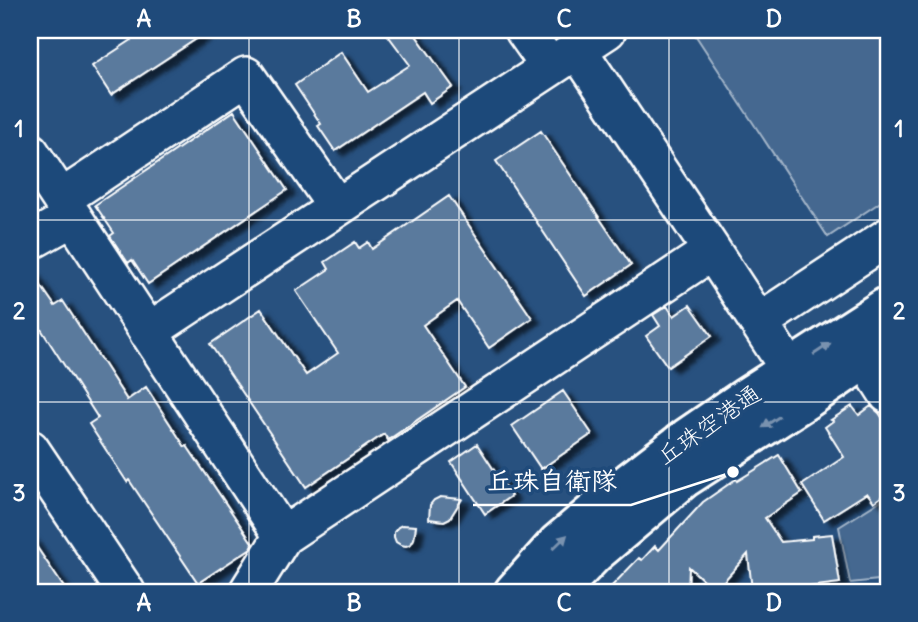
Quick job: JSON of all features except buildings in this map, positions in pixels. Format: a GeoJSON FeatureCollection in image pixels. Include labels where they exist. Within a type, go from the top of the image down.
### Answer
{"type":"FeatureCollection","features":[{"type":"Feature","properties":{"kind":"main road","name":"丘珠空港通"},"geometry":{"type":"LineString","coordinates":[[556,592],[594,554],[799,384],[888,306]]}},
{"type":"Feature","properties":{"kind":"main road","name":"丘珠空港通"},"geometry":{"type":"LineString","coordinates":[[514,592],[558,543],[631,481],[747,397],[799,384],[877,351]]}},
{"type":"Feature","properties":{"kind":"street"},"geometry":{"type":"LineString","coordinates":[[524,30],[578,49],[799,384]]}},
{"type":"Feature","properties":{"kind":"street"},"geometry":{"type":"LineString","coordinates":[[148,332],[578,49]]}},
{"type":"Feature","properties":{"kind":"street"},"geometry":{"type":"LineString","coordinates":[[30,242],[67,208],[246,76],[337,207]]}},
{"type":"Feature","properties":{"kind":"street"},"geometry":{"type":"LineString","coordinates":[[30,152],[283,536]]}},
{"type":"Feature","properties":{"kind":"street"},"geometry":{"type":"LineString","coordinates":[[758,322],[888,237]]}},
{"type":"Feature","properties":{"kind":"street"},"geometry":{"type":"LineString","coordinates":[[248,592],[283,536],[712,251]]}},
{"type":"Feature","properties":{"kind":"street"},"geometry":{"type":"LineString","coordinates":[[877,351],[888,394]]}},
{"type":"Feature","properties":{"kind":"street"},"geometry":{"type":"LineString","coordinates":[[30,449],[126,592]]}},
{"type":"Feature","properties":{"kind":"shaded area"},"geometry":{"type":"Polygon","coordinates":[[[692,30],[888,30],[888,197],[828,237],[692,30]]]}},
{"type":"Feature","properties":{"kind":"shaded area"},"geometry":{"type":"Polygon","coordinates":[[[888,496],[888,579],[850,583],[839,527],[888,496]]]}},
{"type":"Feature","properties":{"kind":"place","name":"丘珠自衛隊"},"geometry":{"type":"Point","coordinates":[733,472]}}]}
